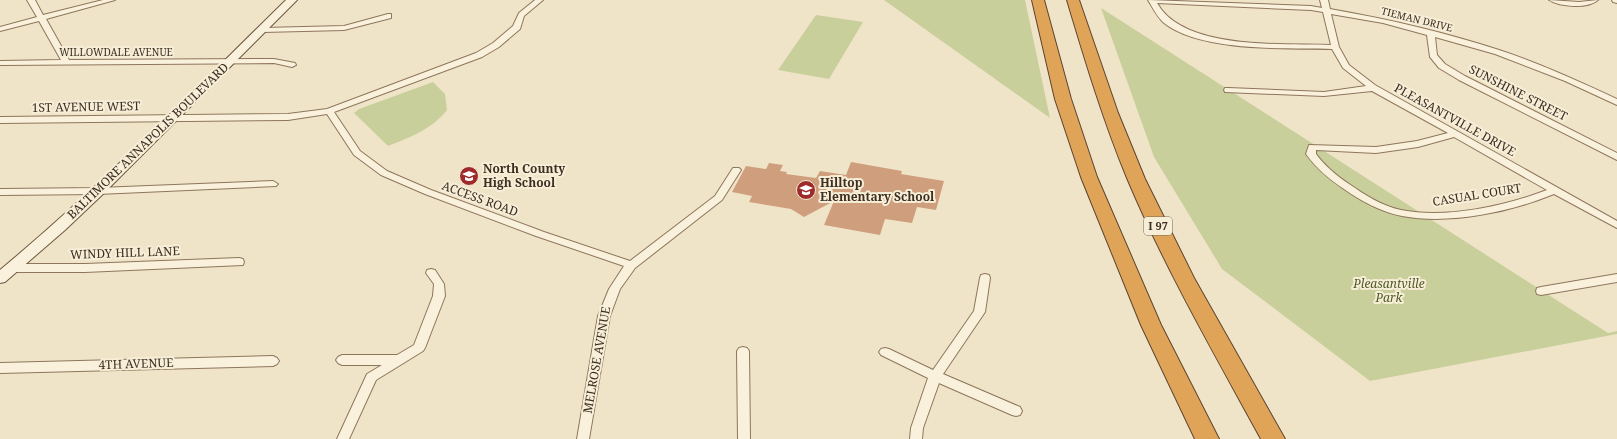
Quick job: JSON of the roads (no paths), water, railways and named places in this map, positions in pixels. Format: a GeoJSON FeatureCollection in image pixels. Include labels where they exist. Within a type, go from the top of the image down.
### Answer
{"type":"FeatureCollection","features":[{"type":"Feature","properties":{"kind":"highway"},"geometry":{"type":"LineString","coordinates":[[1038,0],[1063,99],[1089,177],[1151,325],[1207,439]]}},
{"type":"Feature","properties":{"kind":"highway","name":"I 97"},"geometry":{"type":"LineString","coordinates":[[1073,0],[1105,100],[1143,193],[1181,273],[1272,439]]}},
{"type":"Feature","properties":{"kind":"main road","name":"BALTIMORE ANNAPOLIS BOULEVARD"},"geometry":{"type":"LineString","coordinates":[[0,278],[98,191],[292,0]]}},
{"type":"Feature","properties":{"kind":"street"},"geometry":{"type":"LineString","coordinates":[[31,0],[66,62]]}},
{"type":"Feature","properties":{"kind":"street"},"geometry":{"type":"LineString","coordinates":[[0,29],[111,0]]}},
{"type":"Feature","properties":{"kind":"street"},"geometry":{"type":"LineString","coordinates":[[329,111],[479,55],[496,45],[517,27],[520,15],[539,0]]}},
{"type":"Feature","properties":{"kind":"street"},"geometry":{"type":"LineString","coordinates":[[1152,0],[1161,15],[1173,25],[1194,34],[1232,43],[1335,47]]}},
{"type":"Feature","properties":{"kind":"street","name":"TIEMAN DRIVE"},"geometry":{"type":"LineString","coordinates":[[1152,0],[1231,2],[1285,6],[1327,11],[1383,21],[1473,44],[1526,62],[1617,102]]}},
{"type":"Feature","properties":{"kind":"street","name":"PLEASANTVILLE DRIVE"},"geometry":{"type":"LineString","coordinates":[[1324,0],[1335,47],[1346,66],[1374,88],[1617,225]]}},
{"type":"Feature","properties":{"kind":"street"},"geometry":{"type":"LineString","coordinates":[[1553,0],[1579,4],[1590,3],[1594,0]]}},
{"type":"Feature","properties":{"kind":"street"},"geometry":{"type":"LineString","coordinates":[[263,30],[344,28],[388,16]]}},
{"type":"Feature","properties":{"kind":"street","name":"SUNSHINE STREET"},"geometry":{"type":"LineString","coordinates":[[1431,33],[1433,55],[1442,66],[1466,80],[1617,157]]}},
{"type":"Feature","properties":{"kind":"street","name":"WILLOWDALE AVENUE"},"geometry":{"type":"LineString","coordinates":[[0,62],[274,61],[292,64]]}},
{"type":"Feature","properties":{"kind":"street"},"geometry":{"type":"LineString","coordinates":[[1228,90],[1324,94],[1374,88]]}},
{"type":"Feature","properties":{"kind":"street","name":"1ST AVENUE WEST"},"geometry":{"type":"LineString","coordinates":[[0,120],[288,117],[329,111]]}},
{"type":"Feature","properties":{"kind":"street","name":"ACCESS ROAD"},"geometry":{"type":"LineString","coordinates":[[329,111],[358,153],[384,173],[435,195],[540,234],[631,265]]}},
{"type":"Feature","properties":{"kind":"street","name":"CASUAL COURT"},"geometry":{"type":"LineString","coordinates":[[1455,134],[1418,144],[1376,150],[1312,147],[1311,154],[1327,173],[1359,196],[1379,206],[1400,212],[1425,216],[1516,204],[1555,190]]}},
{"type":"Feature","properties":{"kind":"street"},"geometry":{"type":"LineString","coordinates":[[631,265],[719,198],[736,170]]}},
{"type":"Feature","properties":{"kind":"street"},"geometry":{"type":"LineString","coordinates":[[0,192],[98,191],[273,184]]}},
{"type":"Feature","properties":{"kind":"street","name":"WINDY HILL LANE"},"geometry":{"type":"LineString","coordinates":[[12,268],[85,268],[239,262]]}},
{"type":"Feature","properties":{"kind":"street","name":"MELROSE AVENUE"},"geometry":{"type":"LineString","coordinates":[[583,439],[604,316],[609,296],[631,265]]}},
{"type":"Feature","properties":{"kind":"street"},"geometry":{"type":"LineString","coordinates":[[343,439],[371,377],[419,348],[439,296],[439,284],[431,273]]}},
{"type":"Feature","properties":{"kind":"street"},"geometry":{"type":"LineString","coordinates":[[916,439],[917,428],[935,376],[979,312],[985,278]]}},
{"type":"Feature","properties":{"kind":"street"},"geometry":{"type":"LineString","coordinates":[[1541,291],[1617,278]]}},
{"type":"Feature","properties":{"kind":"street"},"geometry":{"type":"LineString","coordinates":[[742,351],[744,439]]}},
{"type":"Feature","properties":{"kind":"street"},"geometry":{"type":"LineString","coordinates":[[885,352],[935,376],[1016,411]]}},
{"type":"Feature","properties":{"kind":"street"},"geometry":{"type":"LineString","coordinates":[[342,360],[399,360]]}},
{"type":"Feature","properties":{"kind":"street","name":"4TH AVENUE"},"geometry":{"type":"LineString","coordinates":[[0,368],[273,361]]}},
{"type":"Feature","properties":{"kind":"place","name":"North County High School"},"geometry":{"type":"Point","coordinates":[469,176]}},
{"type":"Feature","properties":{"kind":"place","name":"Hilltop Elementary School"},"geometry":{"type":"Point","coordinates":[806,190]}},
{"type":"Feature","properties":{"kind":"park label","name":"Pleasantville Park"},"geometry":{"type":"Point","coordinates":[1389,291]}}]}
